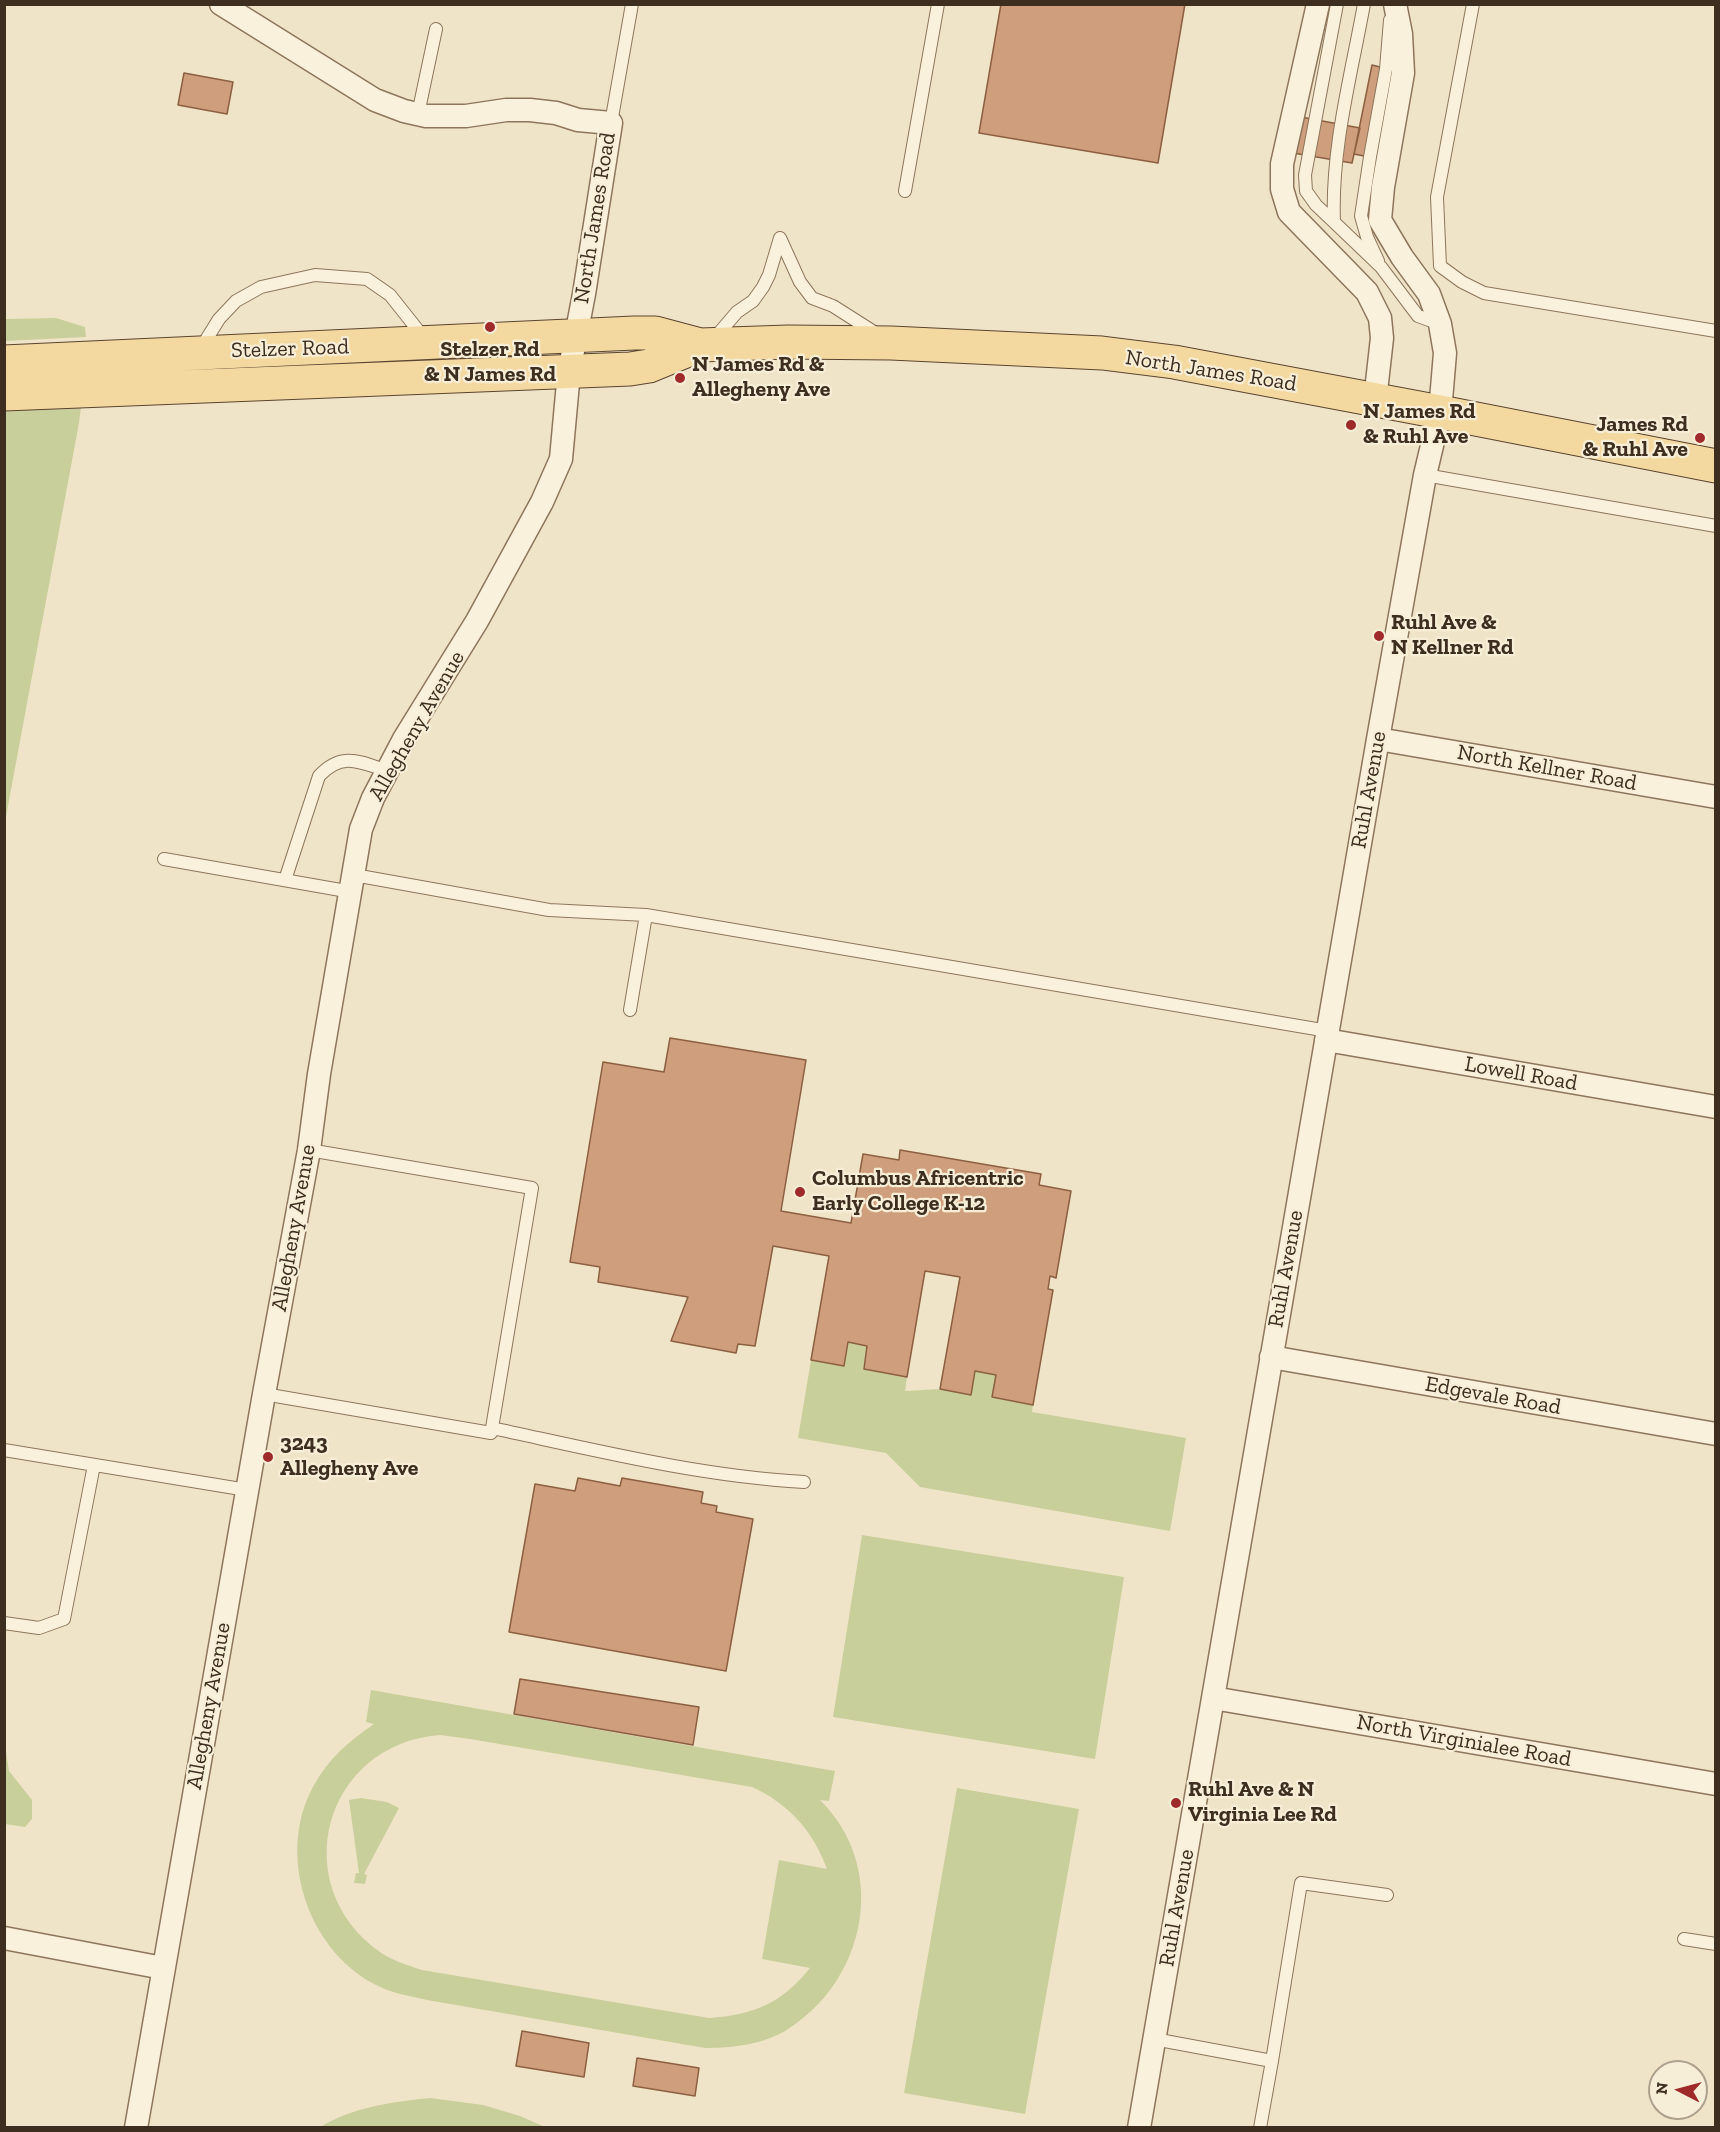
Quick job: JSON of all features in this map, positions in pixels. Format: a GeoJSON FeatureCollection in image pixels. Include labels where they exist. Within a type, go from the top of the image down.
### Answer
{"type":"FeatureCollection","features":[{"type":"Feature","properties":{"kind":"main road","name":"North James Road"},"geometry":{"type":"LineString","coordinates":[[576,336],[655,333],[704,345],[788,342],[891,343],[1133,357],[1174,362],[1716,466]]}},
{"type":"Feature","properties":{"kind":"main road","name":"Stelzer Road"},"geometry":{"type":"LineString","coordinates":[[4,362],[576,336]]}},
{"type":"Feature","properties":{"kind":"main road","name":"North James Road"},"geometry":{"type":"LineString","coordinates":[[568,372],[649,366],[704,345]]}},
{"type":"Feature","properties":{"kind":"main road","name":"Stelzer Road"},"geometry":{"type":"LineString","coordinates":[[4,394],[568,372]]}},
{"type":"Feature","properties":{"kind":"street","name":"North James Road"},"geometry":{"type":"LineString","coordinates":[[221,4],[375,100],[405,111],[418,114],[466,116],[506,110],[530,110],[556,113],[578,120],[611,123],[596,226],[568,372]]}},
{"type":"Feature","properties":{"kind":"street"},"geometry":{"type":"LineString","coordinates":[[1318,4],[1282,164],[1282,189],[1289,212],[1367,292],[1380,318],[1382,338],[1376,400]]}},
{"type":"Feature","properties":{"kind":"street","name":"Ruhl Avenue"},"geometry":{"type":"LineString","coordinates":[[1139,2127],[1378,739],[1425,475],[1440,412],[1445,353],[1440,324],[1429,294],[1402,257],[1380,220],[1383,187],[1403,73],[1401,34],[1395,4]]}},
{"type":"Feature","properties":{"kind":"street","name":"Allegheny Avenue"},"geometry":{"type":"LineString","coordinates":[[136,2127],[309,1150],[321,1064],[361,829],[404,739],[477,621],[557,470],[561,459],[568,372]]}},
{"type":"Feature","properties":{"kind":"street","name":"North Kellner Road"},"geometry":{"type":"LineString","coordinates":[[1378,739],[1716,797]]}},
{"type":"Feature","properties":{"kind":"street","name":"Lowell Road"},"geometry":{"type":"LineString","coordinates":[[1327,1036],[1716,1107]]}},
{"type":"Feature","properties":{"kind":"street","name":"Edgevale Road"},"geometry":{"type":"LineString","coordinates":[[1271,1357],[1716,1434]]}},
{"type":"Feature","properties":{"kind":"street","name":"North Virginialee Road"},"geometry":{"type":"LineString","coordinates":[[1213,1698],[1716,1784]]}},
{"type":"Feature","properties":{"kind":"street"},"geometry":{"type":"LineString","coordinates":[[4,1938],[164,1968]]}},
{"type":"Feature","properties":{"kind":"lane"},"geometry":{"type":"LineString","coordinates":[[611,123],[632,4]]}},
{"type":"Feature","properties":{"kind":"lane"},"geometry":{"type":"LineString","coordinates":[[905,191],[938,4]]}},
{"type":"Feature","properties":{"kind":"lane"},"geometry":{"type":"LineString","coordinates":[[1337,4],[1305,176],[1306,191],[1317,205],[1381,267],[1418,316],[1440,324]]}},
{"type":"Feature","properties":{"kind":"lane"},"geometry":{"type":"LineString","coordinates":[[1334,222],[1333,196],[1336,160],[1364,4]]}},
{"type":"Feature","properties":{"kind":"lane"},"geometry":{"type":"LineString","coordinates":[[1381,267],[1367,237],[1361,216],[1386,69],[1390,36],[1390,4]]}},
{"type":"Feature","properties":{"kind":"lane"},"geometry":{"type":"LineString","coordinates":[[1473,4],[1437,197],[1440,266],[1462,282],[1484,293],[1716,331]]}},
{"type":"Feature","properties":{"kind":"lane"},"geometry":{"type":"LineString","coordinates":[[418,114],[436,28]]}},
{"type":"Feature","properties":{"kind":"lane"},"geometry":{"type":"LineString","coordinates":[[704,345],[737,312],[753,301],[763,287],[780,238],[800,282],[812,298],[833,306],[891,343]]}},
{"type":"Feature","properties":{"kind":"lane"},"geometry":{"type":"LineString","coordinates":[[198,353],[219,319],[236,301],[261,287],[315,275],[367,279],[390,295],[428,343]]}},
{"type":"Feature","properties":{"kind":"lane"},"geometry":{"type":"LineString","coordinates":[[1425,475],[1716,526]]}},
{"type":"Feature","properties":{"kind":"lane"},"geometry":{"type":"LineString","coordinates":[[285,880],[319,776],[326,769],[345,760],[354,760],[388,771]]}},
{"type":"Feature","properties":{"kind":"lane"},"geometry":{"type":"LineString","coordinates":[[164,859],[285,880],[353,884],[549,910],[646,915],[1327,1036]]}},
{"type":"Feature","properties":{"kind":"lane"},"geometry":{"type":"LineString","coordinates":[[630,1010],[646,915]]}},
{"type":"Feature","properties":{"kind":"lane"},"geometry":{"type":"LineString","coordinates":[[264,1394],[490,1434],[492,1428],[532,1188],[309,1150]]}},
{"type":"Feature","properties":{"kind":"lane"},"geometry":{"type":"LineString","coordinates":[[492,1428],[653,1462],[739,1477],[804,1482]]}},
{"type":"Feature","properties":{"kind":"lane"},"geometry":{"type":"LineString","coordinates":[[4,1450],[247,1490]]}},
{"type":"Feature","properties":{"kind":"lane"},"geometry":{"type":"LineString","coordinates":[[4,1623],[39,1628],[64,1619],[94,1465]]}},
{"type":"Feature","properties":{"kind":"lane"},"geometry":{"type":"LineString","coordinates":[[1260,2127],[1300,1883],[1387,1895]]}},
{"type":"Feature","properties":{"kind":"lane"},"geometry":{"type":"LineString","coordinates":[[1684,1938],[1716,1944]]}},
{"type":"Feature","properties":{"kind":"lane"},"geometry":{"type":"LineString","coordinates":[[1154,2039],[1272,2061]]}},
{"type":"Feature","properties":{"kind":"green space"},"geometry":{"type":"Polygon","coordinates":[[[56,318],[85,327],[86,337],[5,341],[5,319],[56,318]]]}},
{"type":"Feature","properties":{"kind":"green space"},"geometry":{"type":"Polygon","coordinates":[[[81,407],[79,423],[5,822],[5,411],[81,407]]]}},
{"type":"Feature","properties":{"kind":"green space"},"geometry":{"type":"Polygon","coordinates":[[[848,1342],[867,1346],[864,1369],[907,1377],[905,1391],[940,1389],[971,1394],[975,1371],[996,1375],[992,1397],[1033,1405],[1032,1412],[1186,1438],[1170,1531],[920,1487],[886,1453],[798,1438],[811,1360],[844,1366],[848,1342]]]}},
{"type":"Feature","properties":{"kind":"green space"},"geometry":{"type":"Polygon","coordinates":[[[862,1535],[1124,1577],[1095,1759],[833,1717],[862,1535]]]}},
{"type":"Feature","properties":{"kind":"green space"},"geometry":{"type":"Polygon","coordinates":[[[371,1690],[835,1771],[829,1801],[820,1800],[842,1828],[855,1858],[861,1890],[859,1923],[850,1955],[834,1984],[813,2010],[785,2031],[756,2043],[725,2047],[705,2048],[427,2000],[380,1987],[350,1968],[331,1947],[315,1923],[304,1896],[298,1868],[298,1839],[303,1811],[314,1785],[326,1766],[340,1751],[374,1724],[366,1722],[371,1690]],[[440,1735],[400,1744],[368,1763],[345,1790],[331,1822],[327,1857],[333,1892],[351,1924],[380,1952],[422,1970],[709,2018],[740,2014],[766,2005],[789,1990],[810,1968],[762,1959],[779,1860],[827,1869],[807,1831],[788,1810],[777,1802],[752,1787],[440,1735]]]}},
{"type":"Feature","properties":{"kind":"green space"},"geometry":{"type":"Polygon","coordinates":[[[4,1738],[9,1771],[32,1800],[32,1819],[25,1827],[5,1824],[4,1738]]]}},
{"type":"Feature","properties":{"kind":"green space"},"geometry":{"type":"Polygon","coordinates":[[[957,1788],[1079,1809],[1025,2114],[904,2093],[957,1788]]]}},
{"type":"Feature","properties":{"kind":"green space"},"geometry":{"type":"Polygon","coordinates":[[[361,1798],[387,1802],[399,1808],[364,1874],[367,1875],[365,1884],[354,1883],[356,1873],[359,1873],[349,1800],[361,1798]]]}},
{"type":"Feature","properties":{"kind":"green space"},"geometry":{"type":"Polygon","coordinates":[[[430,2098],[483,2105],[520,2116],[545,2127],[320,2127],[359,2110],[430,2098]]]}},
{"type":"Feature","properties":{"kind":"building"},"geometry":{"type":"Polygon","coordinates":[[[1001,4],[1185,4],[1158,163],[979,133],[1001,4]]]}},
{"type":"Feature","properties":{"kind":"building"},"geometry":{"type":"Polygon","coordinates":[[[1372,65],[1412,75],[1398,163],[1354,154],[1372,65]]]}},
{"type":"Feature","properties":{"kind":"building"},"geometry":{"type":"Polygon","coordinates":[[[184,73],[233,82],[227,114],[178,105],[184,73]]]}},
{"type":"Feature","properties":{"kind":"building"},"geometry":{"type":"Polygon","coordinates":[[[1301,117],[1360,128],[1352,163],[1293,153],[1301,117]]]}},
{"type":"Feature","properties":{"kind":"building"},"geometry":{"type":"Polygon","coordinates":[[[670,1038],[806,1060],[781,1211],[851,1223],[863,1154],[899,1160],[900,1150],[1041,1174],[1039,1185],[1071,1191],[1056,1278],[1050,1276],[1048,1289],[1053,1290],[1033,1405],[992,1397],[996,1375],[975,1371],[971,1395],[940,1389],[960,1277],[925,1271],[907,1377],[864,1369],[867,1346],[848,1342],[844,1366],[811,1360],[829,1256],[773,1246],[755,1346],[738,1344],[736,1353],[671,1341],[688,1297],[598,1282],[600,1267],[570,1262],[603,1062],[664,1072],[670,1038]]]}},
{"type":"Feature","properties":{"kind":"building"},"geometry":{"type":"Polygon","coordinates":[[[578,1478],[620,1486],[622,1478],[703,1492],[701,1503],[717,1506],[716,1512],[753,1519],[726,1671],[509,1632],[535,1484],[575,1491],[578,1478]]]}},
{"type":"Feature","properties":{"kind":"building"},"geometry":{"type":"Polygon","coordinates":[[[520,1679],[699,1707],[693,1745],[514,1714],[520,1679]]]}},
{"type":"Feature","properties":{"kind":"building"},"geometry":{"type":"Polygon","coordinates":[[[522,2031],[589,2043],[584,2077],[516,2066],[522,2031]]]}},
{"type":"Feature","properties":{"kind":"building"},"geometry":{"type":"Polygon","coordinates":[[[637,2058],[699,2068],[695,2096],[633,2086],[637,2058]]]}},
{"type":"Feature","properties":{"kind":"place","name":"Stelzer Rd & N James Rd"},"geometry":{"type":"Point","coordinates":[490,327]}},
{"type":"Feature","properties":{"kind":"place","name":"N James Rd & Allegheny Ave"},"geometry":{"type":"Point","coordinates":[680,378]}},
{"type":"Feature","properties":{"kind":"place","name":"N James Rd & Ruhl Ave"},"geometry":{"type":"Point","coordinates":[1351,425]}},
{"type":"Feature","properties":{"kind":"place","name":"James Rd & Ruhl Ave"},"geometry":{"type":"Point","coordinates":[1700,438]}},
{"type":"Feature","properties":{"kind":"place","name":"Ruhl Ave & N Kellner Rd"},"geometry":{"type":"Point","coordinates":[1379,636]}},
{"type":"Feature","properties":{"kind":"place","name":"Columbus Africentric Early College K-12"},"geometry":{"type":"Point","coordinates":[800,1192]}},
{"type":"Feature","properties":{"kind":"place","name":"3243 Allegheny Ave"},"geometry":{"type":"Point","coordinates":[268,1457]}},
{"type":"Feature","properties":{"kind":"place","name":"Ruhl Ave & N Virginia Lee Rd"},"geometry":{"type":"Point","coordinates":[1176,1803]}}]}
